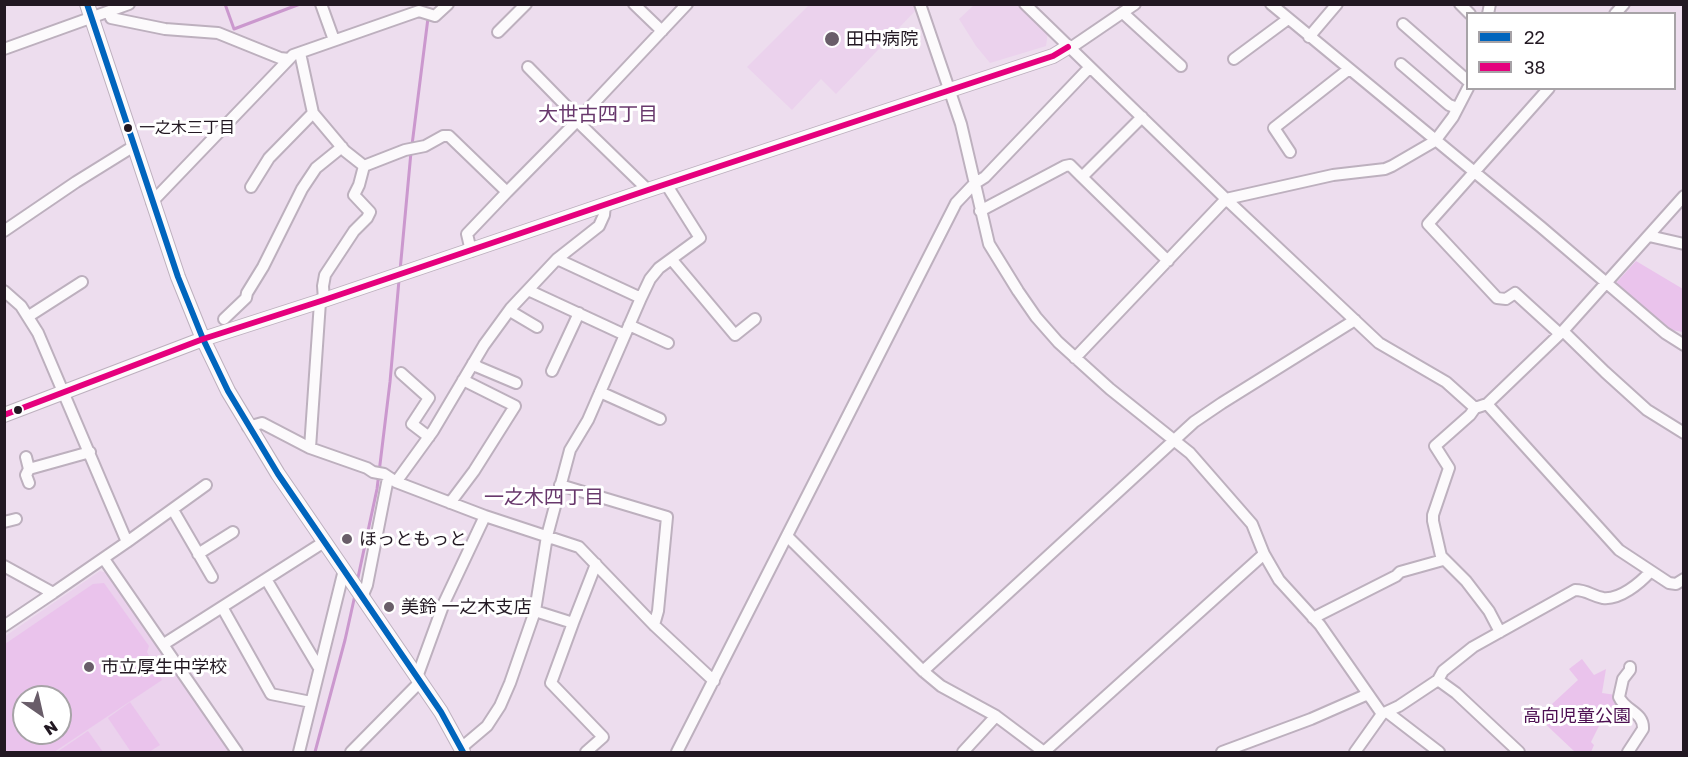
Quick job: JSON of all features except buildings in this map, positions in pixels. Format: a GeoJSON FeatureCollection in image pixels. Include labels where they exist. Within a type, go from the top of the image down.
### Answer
{"type":"FeatureCollection","features":[{"type":"Feature","properties":{"kind":"street"},"geometry":{"type":"LineString","coordinates":[[4,49],[89,11],[109,12],[129,4]]}},
{"type":"Feature","properties":{"kind":"street"},"geometry":{"type":"LineString","coordinates":[[321,4],[334,40]]}},
{"type":"Feature","properties":{"kind":"street"},"geometry":{"type":"LineString","coordinates":[[152,202],[293,55],[421,9],[435,16],[448,4]]}},
{"type":"Feature","properties":{"kind":"street"},"geometry":{"type":"LineString","coordinates":[[498,32],[526,4]]}},
{"type":"Feature","properties":{"kind":"street"},"geometry":{"type":"LineString","coordinates":[[634,4],[662,31]]}},
{"type":"Feature","properties":{"kind":"street"},"geometry":{"type":"LineString","coordinates":[[471,251],[467,234],[687,4]]}},
{"type":"Feature","properties":{"kind":"street"},"geometry":{"type":"LineString","coordinates":[[920,4],[961,124],[989,244],[1036,317],[1075,358],[1110,389],[1190,453],[1252,525],[1264,554],[1279,580],[1313,618],[1368,694],[1384,713],[1439,753]]}},
{"type":"Feature","properties":{"kind":"street"},"geometry":{"type":"LineString","coordinates":[[1025,4],[1089,68],[1095,71],[1138,121],[1226,199],[1379,343],[1446,382],[1475,408]]}},
{"type":"Feature","properties":{"kind":"street"},"geometry":{"type":"LineString","coordinates":[[4,415],[203,339],[1053,56],[1069,48],[1135,4]]}},
{"type":"Feature","properties":{"kind":"street"},"geometry":{"type":"LineString","coordinates":[[1271,4],[1665,333],[1683,345]]}},
{"type":"Feature","properties":{"kind":"street"},"geometry":{"type":"LineString","coordinates":[[1309,37],[1337,4]]}},
{"type":"Feature","properties":{"kind":"street"},"geometry":{"type":"LineString","coordinates":[[89,11],[178,277],[228,392],[248,427],[324,542],[441,712],[462,750],[487,726],[500,706],[510,683],[535,611],[547,536],[570,450],[588,420],[641,298],[655,273],[700,238],[666,184]]}},
{"type":"Feature","properties":{"kind":"street"},"geometry":{"type":"LineString","coordinates":[[109,12],[111,18],[135,24],[218,33],[280,58],[289,59]]}},
{"type":"Feature","properties":{"kind":"street"},"geometry":{"type":"LineString","coordinates":[[1123,13],[1181,66]]}},
{"type":"Feature","properties":{"kind":"street"},"geometry":{"type":"LineString","coordinates":[[1234,59],[1288,19]]}},
{"type":"Feature","properties":{"kind":"street"},"geometry":{"type":"LineString","coordinates":[[1403,24],[1466,80]]}},
{"type":"Feature","properties":{"kind":"street"},"geometry":{"type":"LineString","coordinates":[[300,53],[314,113],[342,147],[364,166]]}},
{"type":"Feature","properties":{"kind":"street"},"geometry":{"type":"LineString","coordinates":[[1401,64],[1449,105],[1457,108]]}},
{"type":"Feature","properties":{"kind":"street"},"geometry":{"type":"LineString","coordinates":[[528,67],[574,114],[577,121],[648,190]]}},
{"type":"Feature","properties":{"kind":"street"},"geometry":{"type":"LineString","coordinates":[[677,753],[956,203],[1089,68]]}},
{"type":"Feature","properties":{"kind":"street"},"geometry":{"type":"LineString","coordinates":[[1290,152],[1274,128],[1349,69]]}},
{"type":"Feature","properties":{"kind":"street"},"geometry":{"type":"LineString","coordinates":[[1075,358],[1226,199],[1333,175],[1385,169],[1435,141],[1467,90]]}},
{"type":"Feature","properties":{"kind":"street"},"geometry":{"type":"LineString","coordinates":[[1547,90],[1428,224],[1497,298],[1506,299],[1515,293],[1647,410],[1683,433]]}},
{"type":"Feature","properties":{"kind":"street"},"geometry":{"type":"LineString","coordinates":[[251,187],[269,158],[314,113]]}},
{"type":"Feature","properties":{"kind":"street"},"geometry":{"type":"LineString","coordinates":[[1082,177],[1138,121]]}},
{"type":"Feature","properties":{"kind":"street"},"geometry":{"type":"LineString","coordinates":[[364,166],[405,150],[420,148],[443,136],[449,136],[507,192]]}},
{"type":"Feature","properties":{"kind":"street"},"geometry":{"type":"LineString","coordinates":[[4,231],[134,146]]}},
{"type":"Feature","properties":{"kind":"street"},"geometry":{"type":"LineString","coordinates":[[224,319],[246,298],[289,212],[316,168],[342,147]]}},
{"type":"Feature","properties":{"kind":"street"},"geometry":{"type":"LineString","coordinates":[[980,211],[1070,165],[1168,261]]}},
{"type":"Feature","properties":{"kind":"street"},"geometry":{"type":"LineString","coordinates":[[310,448],[325,275],[354,231],[370,212],[354,195],[364,166]]}},
{"type":"Feature","properties":{"kind":"street"},"geometry":{"type":"LineString","coordinates":[[1500,632],[1489,612],[1466,581],[1443,560],[1433,515],[1449,468],[1435,446],[1470,416],[1475,408],[1487,404],[1561,332],[1683,196]]}},
{"type":"Feature","properties":{"kind":"street"},"geometry":{"type":"LineString","coordinates":[[362,596],[367,585],[386,477],[429,437],[462,380],[510,311],[557,259],[599,226],[604,215],[604,205]]}},
{"type":"Feature","properties":{"kind":"street"},"geometry":{"type":"LineString","coordinates":[[1649,236],[1683,244]]}},
{"type":"Feature","properties":{"kind":"street"},"geometry":{"type":"LineString","coordinates":[[557,259],[641,298]]}},
{"type":"Feature","properties":{"kind":"street"},"geometry":{"type":"LineString","coordinates":[[672,260],[735,335],[754,319]]}},
{"type":"Feature","properties":{"kind":"street"},"geometry":{"type":"LineString","coordinates":[[29,316],[82,282]]}},
{"type":"Feature","properties":{"kind":"street"},"geometry":{"type":"LineString","coordinates":[[528,290],[579,313],[668,343]]}},
{"type":"Feature","properties":{"kind":"street"},"geometry":{"type":"LineString","coordinates":[[4,291],[14,298],[29,316],[128,543]]}},
{"type":"Feature","properties":{"kind":"street"},"geometry":{"type":"LineString","coordinates":[[510,311],[537,327]]}},
{"type":"Feature","properties":{"kind":"street"},"geometry":{"type":"LineString","coordinates":[[552,371],[579,313]]}},
{"type":"Feature","properties":{"kind":"street"},"geometry":{"type":"LineString","coordinates":[[923,671],[1194,422],[1355,320]]}},
{"type":"Feature","properties":{"kind":"street"},"geometry":{"type":"LineString","coordinates":[[473,363],[516,383]]}},
{"type":"Feature","properties":{"kind":"street"},"geometry":{"type":"LineString","coordinates":[[401,372],[429,398],[412,424],[429,437]]}},
{"type":"Feature","properties":{"kind":"street"},"geometry":{"type":"LineString","coordinates":[[450,503],[471,477],[515,406],[462,380]]}},
{"type":"Feature","properties":{"kind":"street"},"geometry":{"type":"LineString","coordinates":[[600,392],[660,419]]}},
{"type":"Feature","properties":{"kind":"street"},"geometry":{"type":"LineString","coordinates":[[1487,404],[1619,550],[1669,584],[1676,584],[1683,579]]}},
{"type":"Feature","properties":{"kind":"street"},"geometry":{"type":"LineString","coordinates":[[248,427],[262,423],[310,448],[367,468],[450,503],[517,528],[579,547],[654,625],[714,681]]}},
{"type":"Feature","properties":{"kind":"street"},"geometry":{"type":"LineString","coordinates":[[29,469],[90,452]]}},
{"type":"Feature","properties":{"kind":"street"},"geometry":{"type":"LineString","coordinates":[[26,457],[29,469],[26,475],[29,483]]}},
{"type":"Feature","properties":{"kind":"street"},"geometry":{"type":"LineString","coordinates":[[4,626],[128,543],[206,485]]}},
{"type":"Feature","properties":{"kind":"street"},"geometry":{"type":"LineString","coordinates":[[560,485],[667,517],[658,611],[654,625]]}},
{"type":"Feature","properties":{"kind":"street"},"geometry":{"type":"LineString","coordinates":[[173,510],[212,577]]}},
{"type":"Feature","properties":{"kind":"street"},"geometry":{"type":"LineString","coordinates":[[351,753],[418,679],[444,603],[485,516]]}},
{"type":"Feature","properties":{"kind":"street"},"geometry":{"type":"LineString","coordinates":[[4,522],[16,519]]}},
{"type":"Feature","properties":{"kind":"street"},"geometry":{"type":"LineString","coordinates":[[198,554],[233,532]]}},
{"type":"Feature","properties":{"kind":"street"},"geometry":{"type":"LineString","coordinates":[[787,536],[923,671],[941,686],[996,716],[1044,753],[1264,554]]}},
{"type":"Feature","properties":{"kind":"street"},"geometry":{"type":"LineString","coordinates":[[164,644],[324,542]]}},
{"type":"Feature","properties":{"kind":"street"},"geometry":{"type":"LineString","coordinates":[[104,559],[237,753]]}},
{"type":"Feature","properties":{"kind":"street"},"geometry":{"type":"LineString","coordinates":[[1313,618],[1400,572],[1443,560]]}},
{"type":"Feature","properties":{"kind":"street"},"geometry":{"type":"LineString","coordinates":[[586,753],[603,737],[551,683],[596,564]]}},
{"type":"Feature","properties":{"kind":"street"},"geometry":{"type":"LineString","coordinates":[[4,566],[53,593]]}},
{"type":"Feature","properties":{"kind":"street"},"geometry":{"type":"LineString","coordinates":[[1355,753],[1384,713],[1399,706],[1438,680],[1443,671],[1473,648],[1575,590],[1585,590],[1600,597],[1611,597],[1629,589],[1650,572]]}},
{"type":"Feature","properties":{"kind":"street"},"geometry":{"type":"LineString","coordinates":[[299,753],[319,668],[347,575]]}},
{"type":"Feature","properties":{"kind":"street"},"geometry":{"type":"LineString","coordinates":[[266,579],[319,668]]}},
{"type":"Feature","properties":{"kind":"street"},"geometry":{"type":"LineString","coordinates":[[222,607],[271,694],[311,702]]}},
{"type":"Feature","properties":{"kind":"street"},"geometry":{"type":"LineString","coordinates":[[535,611],[573,623]]}},
{"type":"Feature","properties":{"kind":"street"},"geometry":{"type":"LineString","coordinates":[[1628,753],[1644,725],[1641,717],[1624,705],[1619,697],[1623,679],[1630,667]]}},
{"type":"Feature","properties":{"kind":"street"},"geometry":{"type":"LineString","coordinates":[[1438,680],[1456,693],[1515,751]]}},
{"type":"Feature","properties":{"kind":"street"},"geometry":{"type":"LineString","coordinates":[[1222,753],[1311,719],[1368,694]]}},
{"type":"Feature","properties":{"kind":"street"},"geometry":{"type":"LineString","coordinates":[[963,753],[996,716]]}},
{"type":"Feature","properties":{"kind":"shaded area","name":"田中病院"},"geometry":{"type":"Polygon","coordinates":[[[810,4],[914,5],[916,10],[836,94],[821,79],[792,110],[747,67],[810,4]]]}},
{"type":"Feature","properties":{"kind":"shaded area"},"geometry":{"type":"Polygon","coordinates":[[[974,5],[1021,5],[1048,32],[1046,46],[990,63],[959,19],[974,5]]]}},
{"type":"Feature","properties":{"kind":"shaded area","name":"市立厚生中学校"},"geometry":{"type":"Polygon","coordinates":[[[100,571],[111,574],[233,752],[5,752],[4,637],[100,571]]]}},
{"type":"Feature","properties":{"kind":"green space"},"geometry":{"type":"Polygon","coordinates":[[[1636,261],[1683,289],[1683,332],[1666,329],[1616,286],[1616,283],[1636,261]]]}},
{"type":"Feature","properties":{"kind":"green space"},"geometry":{"type":"Polygon","coordinates":[[[104,583],[149,646],[147,652],[162,680],[72,740],[72,685],[12,685],[12,745],[64,745],[54,752],[5,752],[5,644],[93,584],[104,583]]]}},
{"type":"Feature","properties":{"kind":"green space","name":"高向児童公園"},"geometry":{"type":"Polygon","coordinates":[[[1582,659],[1594,675],[1606,669],[1602,693],[1616,695],[1617,703],[1606,724],[1601,722],[1591,742],[1594,745],[1591,752],[1575,752],[1540,719],[1555,708],[1552,704],[1578,680],[1569,669],[1582,659]]]}},
{"type":"Feature","properties":{"kind":"green space"},"geometry":{"type":"Polygon","coordinates":[[[130,702],[160,745],[149,752],[131,752],[108,718],[130,702]]]}},
{"type":"Feature","properties":{"kind":"green space"},"geometry":{"type":"Polygon","coordinates":[[[88,731],[103,752],[57,752],[67,745],[72,745],[72,742],[88,731]]]}},
{"type":"Feature","properties":{"kind":"waterway"},"geometry":{"type":"LineString","coordinates":[[225,4],[234,29],[300,4]]}},
{"type":"Feature","properties":{"kind":"waterway"},"geometry":{"type":"LineString","coordinates":[[412,145],[428,18]]}},
{"type":"Feature","properties":{"kind":"waterway"},"geometry":{"type":"LineString","coordinates":[[400,271],[411,152]]}},
{"type":"Feature","properties":{"kind":"waterway"},"geometry":{"type":"LineString","coordinates":[[357,582],[377,489],[399,280]]}},
{"type":"Feature","properties":{"kind":"waterway"},"geometry":{"type":"LineString","coordinates":[[315,752],[355,595]]}},
{"type":"Feature","properties":{"kind":"transit line","name":"22"},"geometry":{"type":"LineString","coordinates":[[87,4],[178,277],[203,339],[228,391],[278,474],[441,712],[463,752]]}},
{"type":"Feature","properties":{"kind":"transit line","name":"38"},"geometry":{"type":"LineString","coordinates":[[4,415],[203,339],[1053,56],[1068,47]]}},
{"type":"Feature","properties":{"kind":"place","name":"田中病院"},"geometry":{"type":"Point","coordinates":[832,39]}},
{"type":"Feature","properties":{"kind":"place","name":"一之木三丁目"},"geometry":{"type":"Point","coordinates":[128,128]}},
{"type":"Feature","properties":{"kind":"place","name":"ほっともっと"},"geometry":{"type":"Point","coordinates":[347,539]}},
{"type":"Feature","properties":{"kind":"place","name":"美鈴 一之木支店"},"geometry":{"type":"Point","coordinates":[389,607]}},
{"type":"Feature","properties":{"kind":"place","name":"市立厚生中学校"},"geometry":{"type":"Point","coordinates":[89,667]}},
{"type":"Feature","properties":{"kind":"district","name":"大世古四丁目"},"geometry":{"type":"Point","coordinates":[598,115]}},
{"type":"Feature","properties":{"kind":"district","name":"一之木四丁目"},"geometry":{"type":"Point","coordinates":[544,498]}}]}
